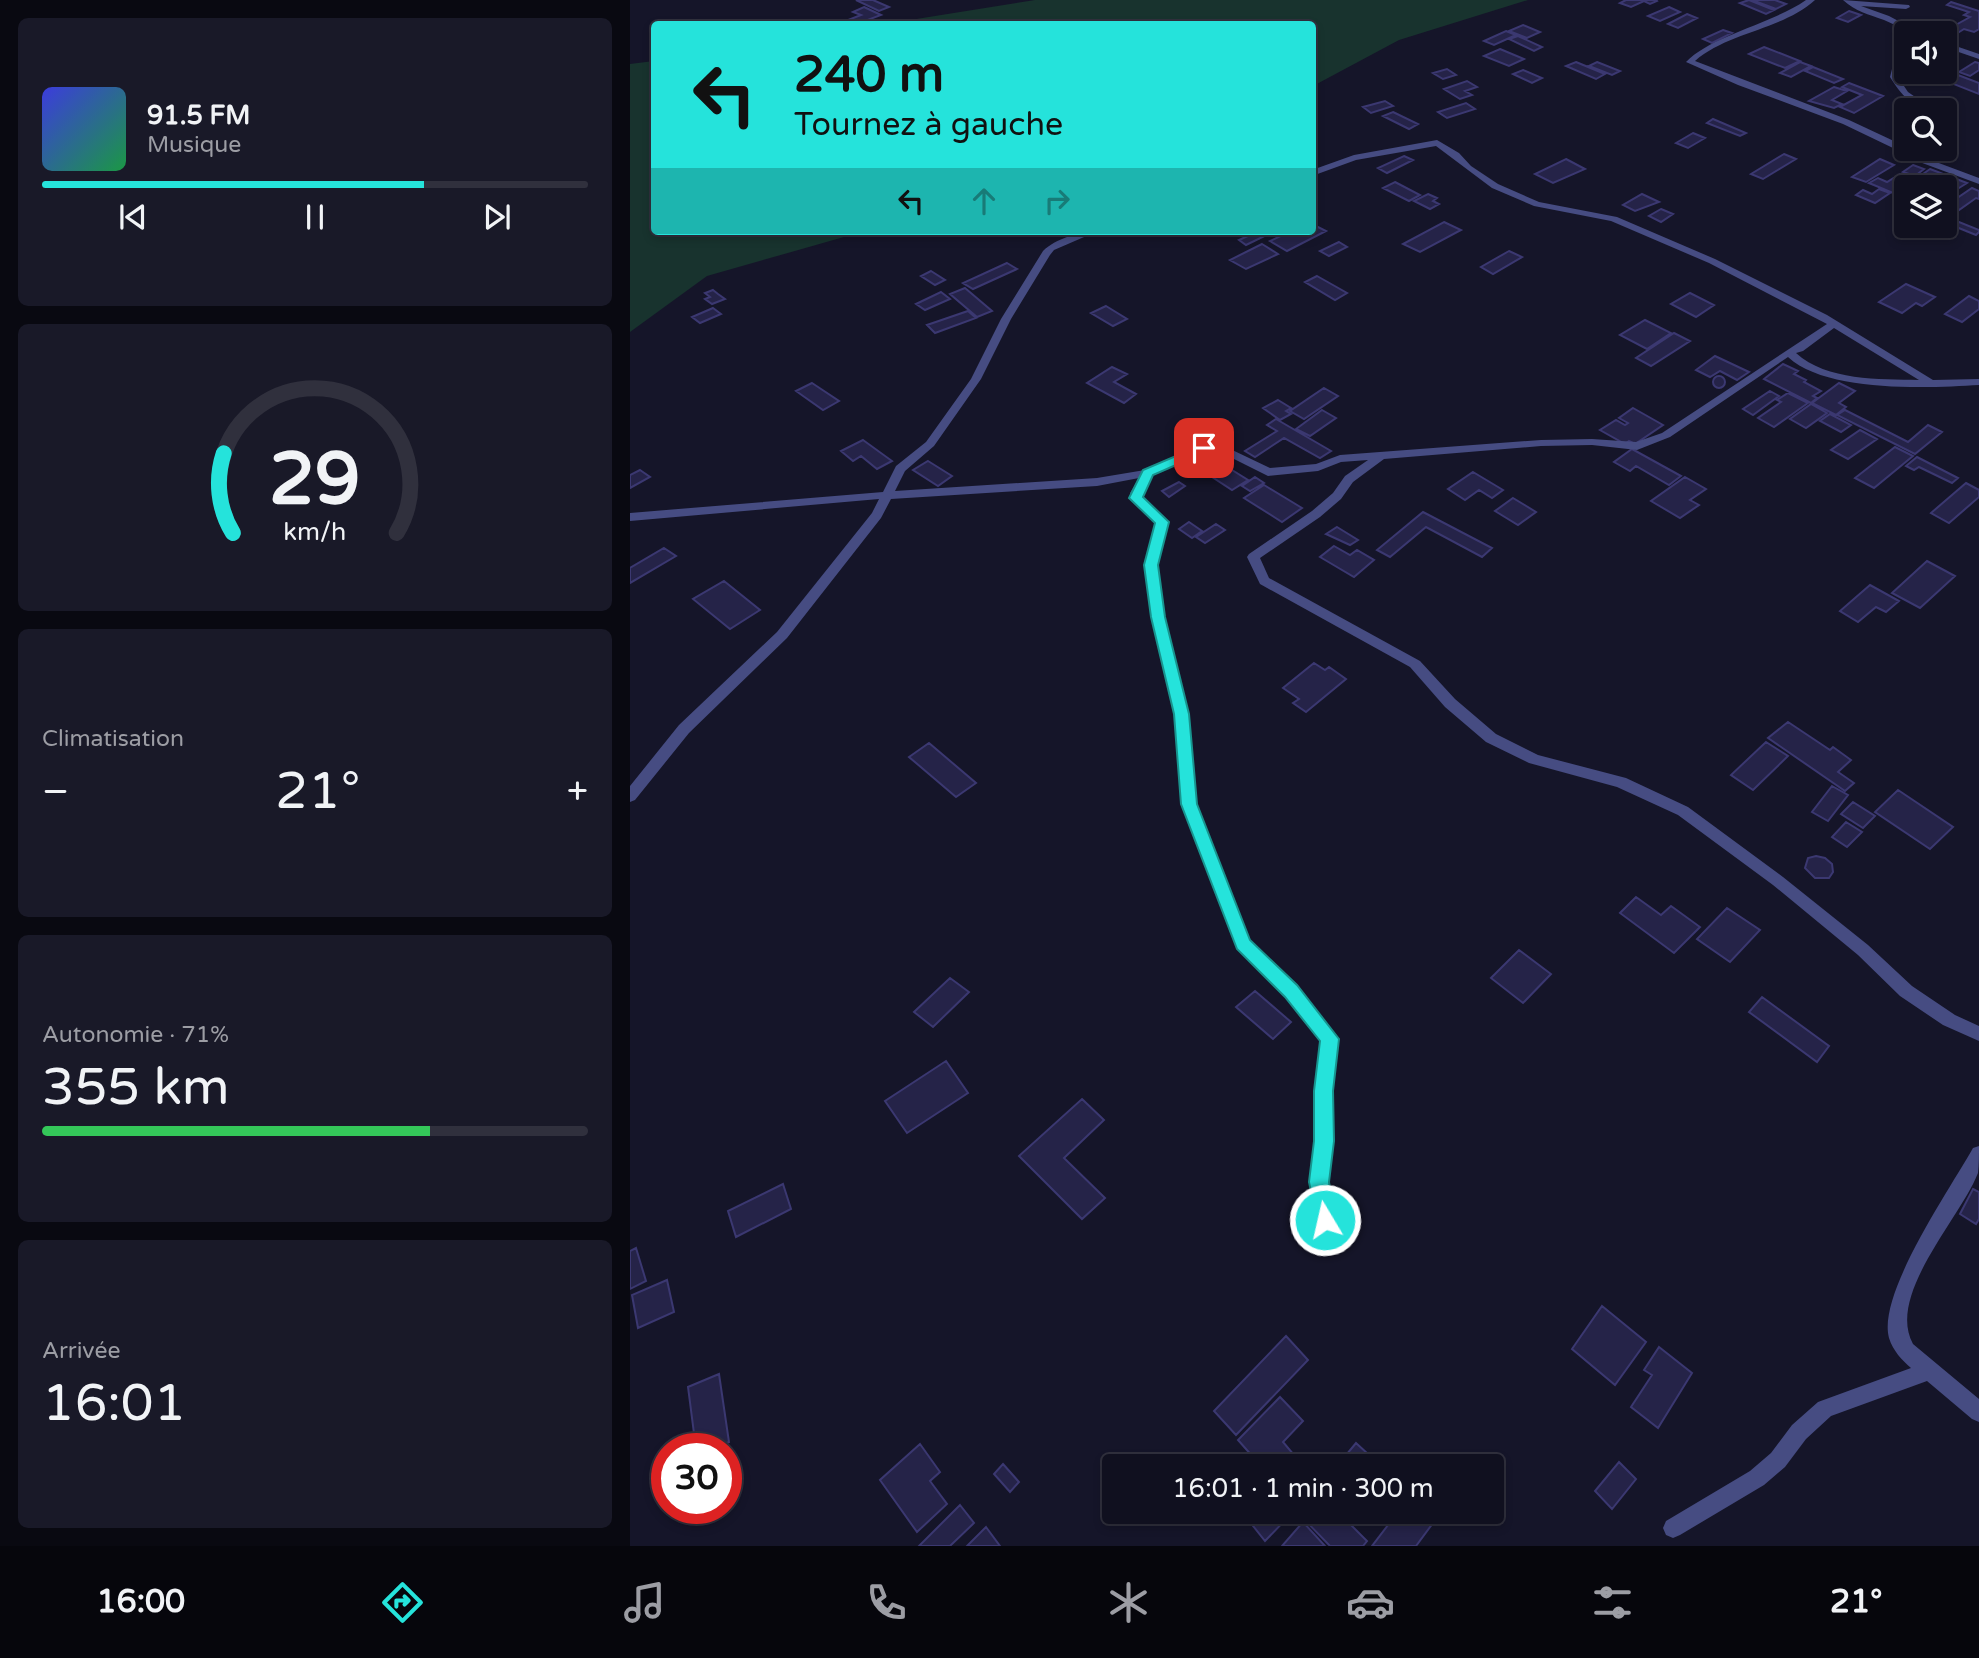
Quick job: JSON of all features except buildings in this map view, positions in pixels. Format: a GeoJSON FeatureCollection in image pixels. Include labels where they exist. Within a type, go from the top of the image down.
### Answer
{"type":"FeatureCollection","features":[{"type":"Feature","properties":{"kind":"street"},"geometry":{"type":"LineString","coordinates":[[1811,0],[1801,9],[1706,50],[1690,62],[1726,78],[1867,129],[1894,145]]}},
{"type":"Feature","properties":{"kind":"street"},"geometry":{"type":"LineString","coordinates":[[1850,2],[1906,7]]}},
{"type":"Feature","properties":{"kind":"street"},"geometry":{"type":"LineString","coordinates":[[1850,2],[1862,11],[1894,22]]}},
{"type":"Feature","properties":{"kind":"street"},"geometry":{"type":"LineString","coordinates":[[1957,49],[1979,57]]}},
{"type":"Feature","properties":{"kind":"street"},"geometry":{"type":"LineString","coordinates":[[1899,84],[1912,98]]}},
{"type":"Feature","properties":{"kind":"street"},"geometry":{"type":"LineString","coordinates":[[1316,172],[1358,157],[1437,143],[1495,186],[1537,204],[1597,215],[1632,225],[1712,261],[1833,324],[1933,384]]}},
{"type":"Feature","properties":{"kind":"street"},"geometry":{"type":"LineString","coordinates":[[1925,161],[1979,181]]}},
{"type":"Feature","properties":{"kind":"street"},"geometry":{"type":"LineString","coordinates":[[630,796],[684,729],[782,635],[877,515],[900,469],[936,437],[976,379],[1006,319],[1046,253],[1051,248],[1083,235]]}},
{"type":"Feature","properties":{"kind":"street"},"geometry":{"type":"LineString","coordinates":[[630,517],[1097,482],[1148,473],[1204,448],[1222,449],[1268,472],[1318,467],[1340,459],[1541,443],[1592,442],[1637,446],[1666,435],[1833,324]]}},
{"type":"Feature","properties":{"kind":"street"},"geometry":{"type":"LineString","coordinates":[[1789,352],[1810,368],[1865,379],[1933,384],[1979,382]]}},
{"type":"Feature","properties":{"kind":"street"},"geometry":{"type":"LineString","coordinates":[[1381,457],[1349,480],[1316,514],[1253,557],[1264,581],[1415,664],[1450,703],[1491,738],[1534,759],[1620,782],[1683,811],[1778,881],[1863,950],[1906,991],[1949,1020],[1979,1034]]}},
{"type":"Feature","properties":{"kind":"street"},"geometry":{"type":"LineString","coordinates":[[1148,473],[1136,498],[1162,522],[1151,565],[1158,617],[1181,714],[1189,804],[1243,944],[1291,991],[1329,1039],[1323,1091],[1324,1141],[1319,1182],[1325,1220]]}},
{"type":"Feature","properties":{"kind":"street"},"geometry":{"type":"LineString","coordinates":[[877,515],[923,494]]}},
{"type":"Feature","properties":{"kind":"street"},"geometry":{"type":"LineString","coordinates":[[1979,1154],[1908,1281],[1898,1308],[1898,1336],[1906,1351],[1979,1412]]}},
{"type":"Feature","properties":{"kind":"street"},"geometry":{"type":"LineString","coordinates":[[1673,1528],[1757,1478],[1779,1460],[1799,1432],[1825,1409],[1929,1371]]}},
{"type":"Feature","properties":{"kind":"green space"},"geometry":{"type":"Polygon","coordinates":[[[1035,0],[1528,0],[1399,40],[1316,84],[1316,21],[904,21],[1035,0]]]}},
{"type":"Feature","properties":{"kind":"green space"},"geometry":{"type":"Polygon","coordinates":[[[651,61],[651,235],[851,235],[707,276],[630,332],[630,64],[651,61]]]}},
{"type":"Feature","properties":{"kind":"route"},"geometry":{"type":"LineString","coordinates":[[1204,448],[1148,473],[1136,493],[1136,498],[1161,519],[1163,525],[1152,553],[1151,565],[1158,617],[1181,714],[1189,804],[1243,944],[1291,991],[1329,1039],[1323,1091],[1324,1141],[1319,1182],[1325,1220]]}}]}
